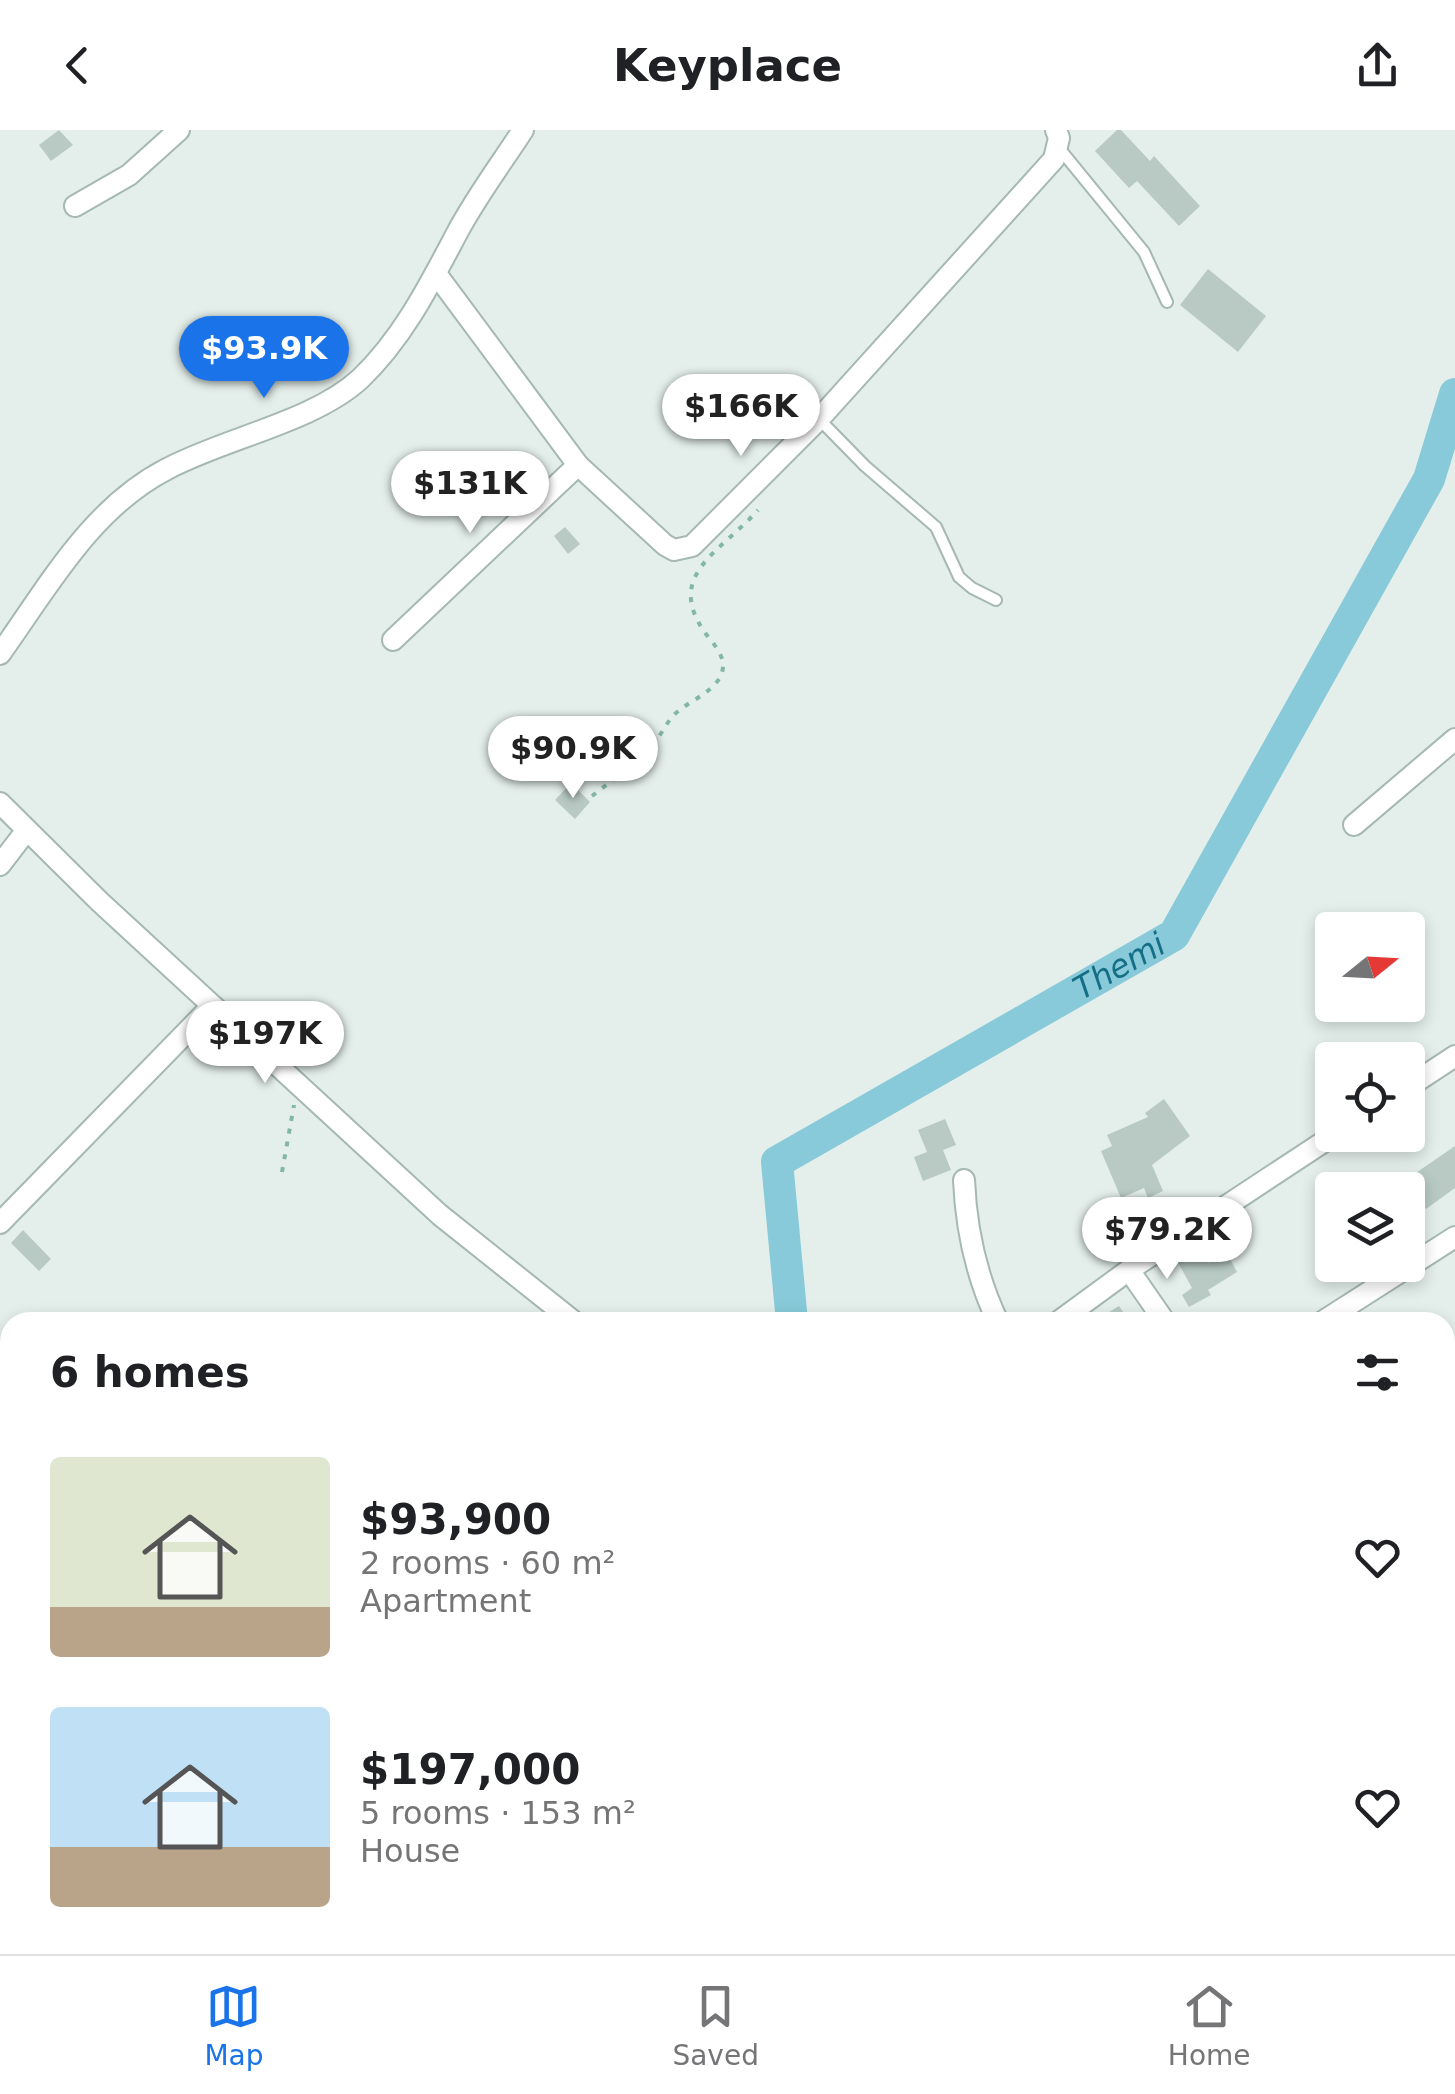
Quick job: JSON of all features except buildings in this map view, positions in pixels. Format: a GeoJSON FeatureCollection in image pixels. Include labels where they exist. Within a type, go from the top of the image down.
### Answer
{"type":"FeatureCollection","features":[{"type":"Feature","properties":{"kind":"street"},"geometry":{"type":"LineString","coordinates":[[75,206],[129,175],[179,130]]}},
{"type":"Feature","properties":{"kind":"street"},"geometry":{"type":"LineString","coordinates":[[0,654],[77,544],[124,496],[164,470],[325,404],[362,377],[437,275],[458,232],[523,130]]}},
{"type":"Feature","properties":{"kind":"street"},"geometry":{"type":"LineString","coordinates":[[437,275],[578,466],[646,531],[674,550],[692,546],[819,419],[1054,159],[1057,139]]}},
{"type":"Feature","properties":{"kind":"street"},"geometry":{"type":"LineString","coordinates":[[392,640],[578,466]]}},
{"type":"Feature","properties":{"kind":"street"},"geometry":{"type":"LineString","coordinates":[[1354,826],[1455,739]]}},
{"type":"Feature","properties":{"kind":"street"},"geometry":{"type":"LineString","coordinates":[[0,803],[212,1006],[440,1215],[562,1312]]}},
{"type":"Feature","properties":{"kind":"street"},"geometry":{"type":"LineString","coordinates":[[0,865],[26,831]]}},
{"type":"Feature","properties":{"kind":"street"},"geometry":{"type":"LineString","coordinates":[[0,1223],[212,1006]]}},
{"type":"Feature","properties":{"kind":"street"},"geometry":{"type":"LineString","coordinates":[[1425,1076],[1455,1056]]}},
{"type":"Feature","properties":{"kind":"street"},"geometry":{"type":"LineString","coordinates":[[1072,1312],[1315,1148]]}},
{"type":"Feature","properties":{"kind":"street"},"geometry":{"type":"LineString","coordinates":[[964,1180],[966,1216],[993,1312]]}},
{"type":"Feature","properties":{"kind":"street"},"geometry":{"type":"LineString","coordinates":[[1338,1312],[1455,1237]]}},
{"type":"Feature","properties":{"kind":"street"},"geometry":{"type":"LineString","coordinates":[[1129,1270],[1158,1312]]}},
{"type":"Feature","properties":{"kind":"lane"},"geometry":{"type":"LineString","coordinates":[[1057,139],[1144,252],[1168,302]]}},
{"type":"Feature","properties":{"kind":"lane"},"geometry":{"type":"LineString","coordinates":[[819,419],[865,466],[936,527],[960,577],[996,600]]}},
{"type":"Feature","properties":{"kind":"path"},"geometry":{"type":"LineString","coordinates":[[592,796],[656,740],[675,714],[714,686],[722,674],[721,654],[696,621],[688,601],[689,586],[699,570],[764,502],[762,474]]}},
{"type":"Feature","properties":{"kind":"path"},"geometry":{"type":"LineString","coordinates":[[282,1172],[293,1125],[295,1080]]}},
{"type":"Feature","properties":{"kind":"waterway","name":"Themi"},"geometry":{"type":"LineString","coordinates":[[791,1312],[777,1162],[1174,935],[1429,479],[1455,394]]}}]}
